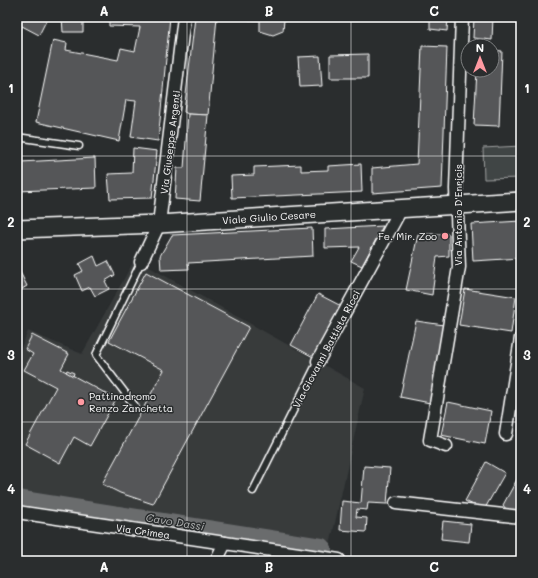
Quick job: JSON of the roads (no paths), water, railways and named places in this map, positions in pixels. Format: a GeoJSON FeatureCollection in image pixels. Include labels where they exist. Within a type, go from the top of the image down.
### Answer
{"type":"FeatureCollection","features":[{"type":"Feature","properties":{"kind":"main road","name":"Viale Giulio Cesare"},"geometry":{"type":"LineString","coordinates":[[17,229],[160,224],[521,201]]}},
{"type":"Feature","properties":{"kind":"street","name":"Via Giuseppe Argenti"},"geometry":{"type":"LineString","coordinates":[[141,262],[160,224],[184,17]]}},
{"type":"Feature","properties":{"kind":"street","name":"Via Antonio D'Enricis"},"geometry":{"type":"LineString","coordinates":[[446,446],[430,440],[458,267],[456,205],[462,17]]}},
{"type":"Feature","properties":{"kind":"street","name":"Via Giovanni Battista Ricci"},"geometry":{"type":"LineString","coordinates":[[318,361],[402,209]]}},
{"type":"Feature","properties":{"kind":"street"},"geometry":{"type":"LineString","coordinates":[[506,434],[521,338]]}},
{"type":"Feature","properties":{"kind":"street"},"geometry":{"type":"LineString","coordinates":[[396,503],[521,517]]}},
{"type":"Feature","properties":{"kind":"street","name":"Via Crimea"},"geometry":{"type":"LineString","coordinates":[[17,512],[339,560],[338,561]]}},
{"type":"Feature","properties":{"kind":"street"},"geometry":{"type":"LineString","coordinates":[[216,561],[225,543]]}},
{"type":"Feature","properties":{"kind":"lane"},"geometry":{"type":"LineString","coordinates":[[17,137],[79,146]]}},
{"type":"Feature","properties":{"kind":"lane"},"geometry":{"type":"LineString","coordinates":[[135,406],[96,355],[141,262]]}},
{"type":"Feature","properties":{"kind":"lane","name":"Via Giovanni Battista Ricci"},"geometry":{"type":"LineString","coordinates":[[253,491],[318,361]]}},
{"type":"Feature","properties":{"kind":"waterway","name":"Cavo Dassi"},"geometry":{"type":"LineString","coordinates":[[17,497],[322,545],[325,548],[325,555]]}},
{"type":"Feature","properties":{"kind":"place","name":"Fe. Mir. Zoo"},"geometry":{"type":"Point","coordinates":[445,236]}},
{"type":"Feature","properties":{"kind":"place","name":"Pattinodromo Renzo Zanchetta"},"geometry":{"type":"Point","coordinates":[81,402]}}]}
